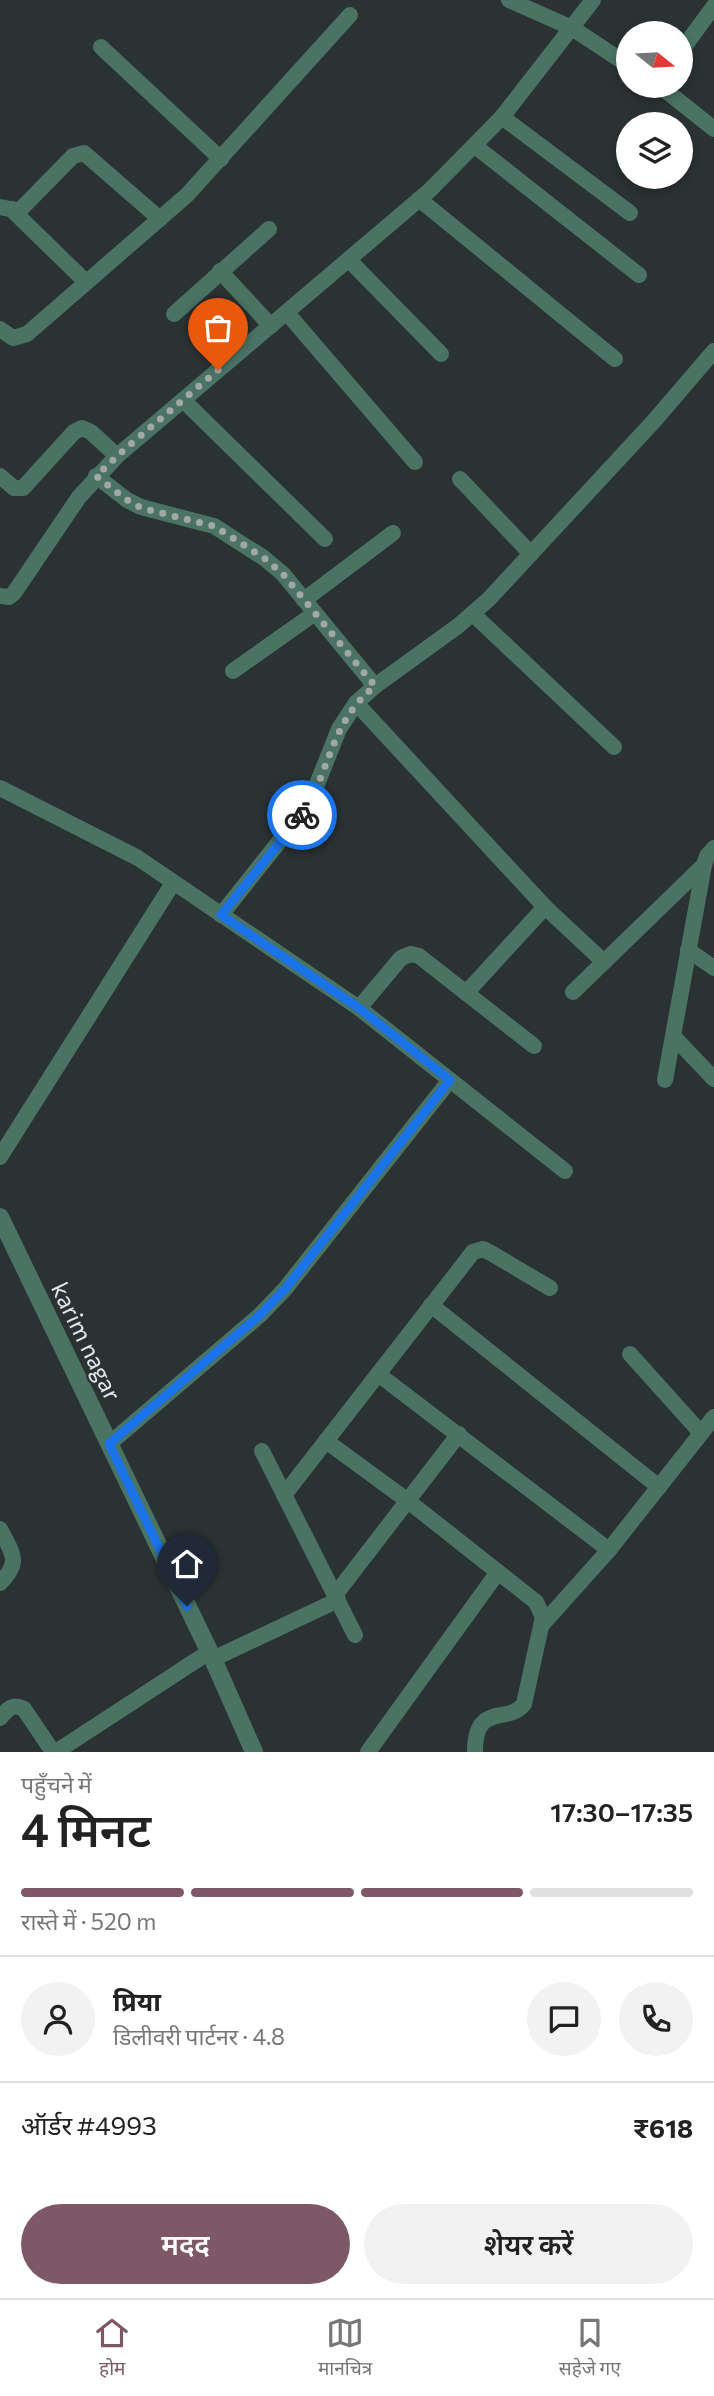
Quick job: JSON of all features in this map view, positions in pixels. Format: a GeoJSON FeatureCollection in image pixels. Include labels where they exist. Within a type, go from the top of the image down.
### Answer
{"type":"FeatureCollection","features":[{"type":"Feature","properties":{"kind":"street"},"geometry":{"type":"LineString","coordinates":[[509,0],[572,28],[616,57]]}},
{"type":"Feature","properties":{"kind":"street"},"geometry":{"type":"LineString","coordinates":[[0,596],[9,597],[14,593],[79,497],[117,456],[419,200],[475,146],[502,117],[593,0]]}},
{"type":"Feature","properties":{"kind":"street"},"geometry":{"type":"LineString","coordinates":[[693,35],[714,6]]}},
{"type":"Feature","properties":{"kind":"street"},"geometry":{"type":"LineString","coordinates":[[0,329],[13,338],[23,337],[160,219],[221,159],[350,15]]}},
{"type":"Feature","properties":{"kind":"street"},"geometry":{"type":"LineString","coordinates":[[101,47],[221,159]]}},
{"type":"Feature","properties":{"kind":"street"},"geometry":{"type":"LineString","coordinates":[[675,98],[714,129]]}},
{"type":"Feature","properties":{"kind":"street"},"geometry":{"type":"LineString","coordinates":[[502,117],[630,213]]}},
{"type":"Feature","properties":{"kind":"street"},"geometry":{"type":"LineString","coordinates":[[475,146],[639,275]]}},
{"type":"Feature","properties":{"kind":"street"},"geometry":{"type":"LineString","coordinates":[[6,208],[21,209],[73,156],[83,153],[160,219]]}},
{"type":"Feature","properties":{"kind":"street"},"geometry":{"type":"LineString","coordinates":[[419,200],[615,359]]}},
{"type":"Feature","properties":{"kind":"street"},"geometry":{"type":"LineString","coordinates":[[6,208],[86,282]]}},
{"type":"Feature","properties":{"kind":"street"},"geometry":{"type":"LineString","coordinates":[[174,314],[269,229]]}},
{"type":"Feature","properties":{"kind":"street"},"geometry":{"type":"LineString","coordinates":[[349,260],[441,354]]}},
{"type":"Feature","properties":{"kind":"street"},"geometry":{"type":"LineString","coordinates":[[220,271],[271,326]]}},
{"type":"Feature","properties":{"kind":"street"},"geometry":{"type":"LineString","coordinates":[[287,313],[415,462]]}},
{"type":"Feature","properties":{"kind":"street"},"geometry":{"type":"LineString","coordinates":[[221,915],[309,804],[339,729],[356,703],[473,614],[654,421],[714,351]]}},
{"type":"Feature","properties":{"kind":"street"},"geometry":{"type":"LineString","coordinates":[[183,400],[326,539]]}},
{"type":"Feature","properties":{"kind":"street"},"geometry":{"type":"LineString","coordinates":[[0,476],[14,488],[23,488],[74,432],[82,428],[91,432],[117,456]]}},
{"type":"Feature","properties":{"kind":"street"},"geometry":{"type":"LineString","coordinates":[[96,476],[141,508],[214,526],[276,567],[375,686]]}},
{"type":"Feature","properties":{"kind":"street"},"geometry":{"type":"LineString","coordinates":[[460,479],[531,554]]}},
{"type":"Feature","properties":{"kind":"street"},"geometry":{"type":"LineString","coordinates":[[304,600],[393,533]]}},
{"type":"Feature","properties":{"kind":"street"},"geometry":{"type":"LineString","coordinates":[[233,671],[315,613]]}},
{"type":"Feature","properties":{"kind":"street"},"geometry":{"type":"LineString","coordinates":[[473,614],[614,747]]}},
{"type":"Feature","properties":{"kind":"street"},"geometry":{"type":"LineString","coordinates":[[356,703],[545,907],[604,962]]}},
{"type":"Feature","properties":{"kind":"street"},"geometry":{"type":"LineString","coordinates":[[0,788],[123,850],[359,1008],[565,1171]]}},
{"type":"Feature","properties":{"kind":"street"},"geometry":{"type":"LineString","coordinates":[[665,1080],[688,950],[707,888],[704,865],[714,848]]}},
{"type":"Feature","properties":{"kind":"street"},"geometry":{"type":"LineString","coordinates":[[573,992],[704,865]]}},
{"type":"Feature","properties":{"kind":"street"},"geometry":{"type":"LineString","coordinates":[[0,1157],[173,883]]}},
{"type":"Feature","properties":{"kind":"street"},"geometry":{"type":"LineString","coordinates":[[466,993],[545,907]]}},
{"type":"Feature","properties":{"kind":"street"},"geometry":{"type":"LineString","coordinates":[[688,950],[714,968]]}},
{"type":"Feature","properties":{"kind":"street"},"geometry":{"type":"LineString","coordinates":[[359,1008],[401,958],[411,954],[419,957],[534,1046]]}},
{"type":"Feature","properties":{"kind":"street"},"geometry":{"type":"LineString","coordinates":[[673,1036],[714,1079]]}},
{"type":"Feature","properties":{"kind":"street"},"geometry":{"type":"LineString","coordinates":[[109,1444],[269,1307],[450,1080]]}},
{"type":"Feature","properties":{"kind":"street","name":"karim nagar"},"geometry":{"type":"LineString","coordinates":[[0,1217],[4,1236],[109,1444],[211,1655],[253,1751]]}},
{"type":"Feature","properties":{"kind":"street"},"geometry":{"type":"LineString","coordinates":[[284,1495],[473,1252],[483,1250],[550,1288]]}},
{"type":"Feature","properties":{"kind":"street"},"geometry":{"type":"LineString","coordinates":[[431,1305],[659,1487]]}},
{"type":"Feature","properties":{"kind":"street"},"geometry":{"type":"LineString","coordinates":[[630,1354],[701,1433]]}},
{"type":"Feature","properties":{"kind":"street"},"geometry":{"type":"LineString","coordinates":[[377,1374],[609,1550]]}},
{"type":"Feature","properties":{"kind":"street"},"geometry":{"type":"LineString","coordinates":[[541,1626],[609,1550],[714,1417]]}},
{"type":"Feature","properties":{"kind":"street"},"geometry":{"type":"LineString","coordinates":[[0,1718],[11,1706],[17,1705],[24,1709],[54,1752],[211,1655],[336,1598],[459,1434]]}},
{"type":"Feature","properties":{"kind":"street"},"geometry":{"type":"LineString","coordinates":[[326,1441],[408,1501],[536,1602],[541,1609],[541,1626],[524,1704],[517,1710],[491,1717],[483,1723],[477,1732],[475,1752]]}},
{"type":"Feature","properties":{"kind":"street"},"geometry":{"type":"LineString","coordinates":[[262,1451],[355,1634]]}},
{"type":"Feature","properties":{"kind":"street"},"geometry":{"type":"LineString","coordinates":[[0,1529],[14,1558],[14,1564],[0,1583]]}},
{"type":"Feature","properties":{"kind":"street"},"geometry":{"type":"LineString","coordinates":[[368,1752],[498,1572]]}},
{"type":"Feature","properties":{"kind":"way so far"},"geometry":{"type":"LineString","coordinates":[[218,370],[96,476],[134,504],[208,523],[271,563],[375,686],[356,703],[339,729],[315,791],[302,815]]}},
{"type":"Feature","properties":{"kind":"route"},"geometry":{"type":"LineString","coordinates":[[187,1606],[109,1444],[260,1315],[285,1289],[450,1080],[359,1008],[221,915],[302,815]]}}]}
